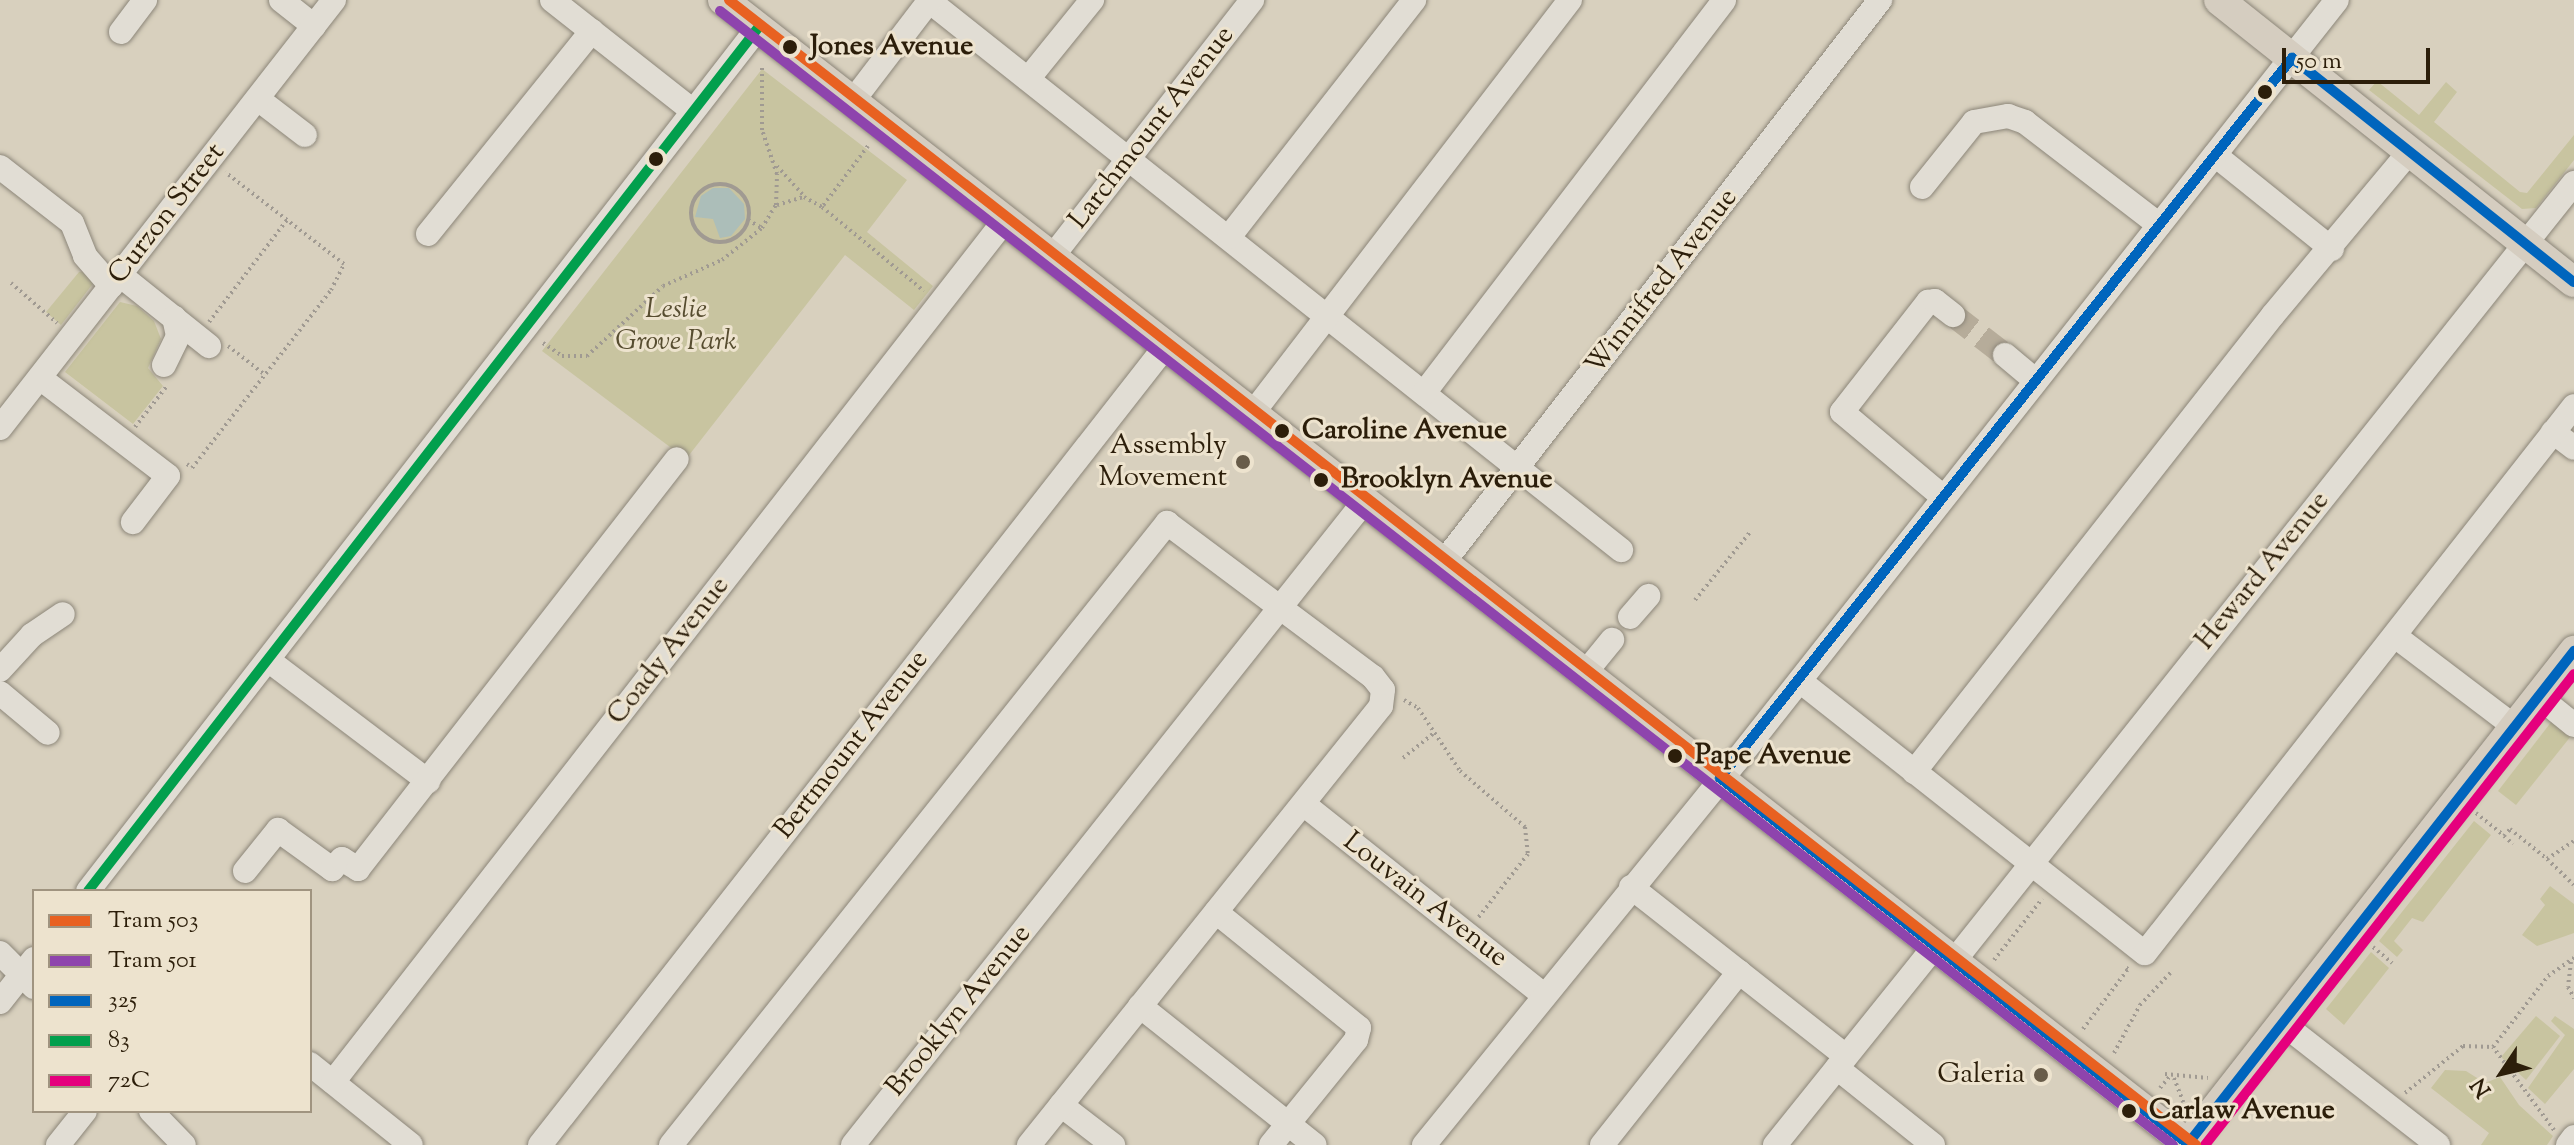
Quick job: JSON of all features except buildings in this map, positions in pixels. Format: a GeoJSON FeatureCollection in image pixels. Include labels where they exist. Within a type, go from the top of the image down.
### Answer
{"type":"FeatureCollection","features":[{"type":"Feature","properties":{"kind":"main road"},"geometry":{"type":"LineString","coordinates":[[723,0],[2188,1145],[2574,651]]}},
{"type":"Feature","properties":{"kind":"main road"},"geometry":{"type":"LineString","coordinates":[[2219,0],[2574,282]]}},
{"type":"Feature","properties":{"kind":"street"},"geometry":{"type":"LineString","coordinates":[[121,32],[145,0]]}},
{"type":"Feature","properties":{"kind":"street"},"geometry":{"type":"LineString","coordinates":[[281,0],[314,26]]}},
{"type":"Feature","properties":{"kind":"street","name":"Curzon Street"},"geometry":{"type":"LineString","coordinates":[[0,428],[334,0]]}},
{"type":"Feature","properties":{"kind":"street"},"geometry":{"type":"LineString","coordinates":[[552,0],[693,111]]}},
{"type":"Feature","properties":{"kind":"street"},"geometry":{"type":"LineString","coordinates":[[852,102],[929,0],[1621,550]]}},
{"type":"Feature","properties":{"kind":"street"},"geometry":{"type":"LineString","coordinates":[[1028,79],[1092,0]]}},
{"type":"Feature","properties":{"kind":"street","name":"Larchmount Avenue"},"geometry":{"type":"LineString","coordinates":[[1052,257],[1252,0]]}},
{"type":"Feature","properties":{"kind":"street"},"geometry":{"type":"LineString","coordinates":[[1229,237],[1414,0]]}},
{"type":"Feature","properties":{"kind":"street"},"geometry":{"type":"LineString","coordinates":[[1252,414],[1570,0]]}},
{"type":"Feature","properties":{"kind":"street"},"geometry":{"type":"LineString","coordinates":[[1424,393],[1724,0]]}},
{"type":"Feature","properties":{"kind":"street","name":"Winnifred Avenue"},"geometry":{"type":"LineString","coordinates":[[1443,563],[1880,0]]}},
{"type":"Feature","properties":{"kind":"street"},"geometry":{"type":"LineString","coordinates":[[1424,1145],[1800,681],[2337,0]]}},
{"type":"Feature","properties":{"kind":"street"},"geometry":{"type":"LineString","coordinates":[[91,889],[758,28]]}},
{"type":"Feature","properties":{"kind":"street"},"geometry":{"type":"LineString","coordinates":[[428,234],[592,31]]}},
{"type":"Feature","properties":{"kind":"street"},"geometry":{"type":"LineString","coordinates":[[258,99],[305,135]]}},
{"type":"Feature","properties":{"kind":"street"},"geometry":{"type":"LineString","coordinates":[[1922,187],[1974,122],[2008,116],[2025,122],[2159,225]]}},
{"type":"Feature","properties":{"kind":"street"},"geometry":{"type":"LineString","coordinates":[[1914,772],[2273,315],[2332,249],[2411,150]]}},
{"type":"Feature","properties":{"kind":"street"},"geometry":{"type":"LineString","coordinates":[[2215,155],[2332,249]]}},
{"type":"Feature","properties":{"kind":"street"},"geometry":{"type":"LineString","coordinates":[[0,167],[72,223],[85,256],[116,280],[207,336]]}},
{"type":"Feature","properties":{"kind":"street","name":"Heward Avenue"},"geometry":{"type":"LineString","coordinates":[[1775,1145],[1841,1062],[2029,862],[2574,183]]}},
{"type":"Feature","properties":{"kind":"street","name":"Coady Avenue"},"geometry":{"type":"LineString","coordinates":[[333,1082],[1005,220]]}},
{"type":"Feature","properties":{"kind":"street"},"geometry":{"type":"LineString","coordinates":[[1943,497],[1842,412],[1928,302],[1935,301],[1953,315]]}},
{"type":"Feature","properties":{"kind":"street"},"geometry":{"type":"LineString","coordinates":[[168,372],[178,336],[174,317]]}},
{"type":"Feature","properties":{"kind":"street","name":"Bertmount Avenue"},"geometry":{"type":"LineString","coordinates":[[540,1145],[1165,347]]}},
{"type":"Feature","properties":{"kind":"street"},"geometry":{"type":"LineString","coordinates":[[2005,355],[2035,380]]}},
{"type":"Feature","properties":{"kind":"street"},"geometry":{"type":"LineString","coordinates":[[40,378],[168,476],[133,522]]}},
{"type":"Feature","properties":{"kind":"street"},"geometry":{"type":"LineString","coordinates":[[1800,681],[2145,953],[2574,406]]}},
{"type":"Feature","properties":{"kind":"street"},"geometry":{"type":"LineString","coordinates":[[2553,432],[2574,448]]}},
{"type":"Feature","properties":{"kind":"street"},"geometry":{"type":"LineString","coordinates":[[245,871],[278,830],[332,869],[342,859],[358,869],[677,459]]}},
{"type":"Feature","properties":{"kind":"street","name":"Brooklyn Avenue"},"geometry":{"type":"LineString","coordinates":[[853,1145],[1364,502]]}},
{"type":"Feature","properties":{"kind":"street"},"geometry":{"type":"LineString","coordinates":[[671,1145],[1167,523],[1282,606],[1383,690],[1381,706],[1306,806],[1287,820],[1029,1145]]}},
{"type":"Feature","properties":{"kind":"street"},"geometry":{"type":"LineString","coordinates":[[1630,617],[1648,596]]}},
{"type":"Feature","properties":{"kind":"street"},"geometry":{"type":"LineString","coordinates":[[0,670],[32,635],[63,614]]}},
{"type":"Feature","properties":{"kind":"street"},"geometry":{"type":"LineString","coordinates":[[2395,636],[2515,727]]}},
{"type":"Feature","properties":{"kind":"street"},"geometry":{"type":"LineString","coordinates":[[1585,673],[1612,640]]}},
{"type":"Feature","properties":{"kind":"street"},"geometry":{"type":"LineString","coordinates":[[268,660],[428,781]]}},
{"type":"Feature","properties":{"kind":"street"},"geometry":{"type":"LineString","coordinates":[[0,693],[48,733]]}},
{"type":"Feature","properties":{"kind":"street"},"geometry":{"type":"LineString","coordinates":[[2538,696],[2574,725]]}},
{"type":"Feature","properties":{"kind":"street","name":"Louvain Avenue"},"geometry":{"type":"LineString","coordinates":[[1306,806],[1544,995]]}},
{"type":"Feature","properties":{"kind":"street"},"geometry":{"type":"LineString","coordinates":[[1631,887],[1739,972],[1933,1145]]}},
{"type":"Feature","properties":{"kind":"street"},"geometry":{"type":"LineString","coordinates":[[1216,912],[1359,1028],[1356,1040],[1271,1145]]}},
{"type":"Feature","properties":{"kind":"street"},"geometry":{"type":"LineString","coordinates":[[0,953],[30,973],[0,1002]]}},
{"type":"Feature","properties":{"kind":"street"},"geometry":{"type":"LineString","coordinates":[[1602,1145],[1739,972]]}},
{"type":"Feature","properties":{"kind":"street"},"geometry":{"type":"LineString","coordinates":[[1140,1006],[1315,1145]]}},
{"type":"Feature","properties":{"kind":"street"},"geometry":{"type":"LineString","coordinates":[[2282,1023],[2438,1145]]}},
{"type":"Feature","properties":{"kind":"street"},"geometry":{"type":"LineString","coordinates":[[312,1066],[411,1145]]}},
{"type":"Feature","properties":{"kind":"street"},"geometry":{"type":"LineString","coordinates":[[1061,1105],[1113,1145]]}},
{"type":"Feature","properties":{"kind":"street"},"geometry":{"type":"LineString","coordinates":[[58,1145],[83,1113]]}},
{"type":"Feature","properties":{"kind":"street"},"geometry":{"type":"LineString","coordinates":[[153,1113],[184,1145]]}},
{"type":"Feature","properties":{"kind":"path"},"geometry":{"type":"LineString","coordinates":[[762,64],[762,130],[776,164],[804,197],[822,207],[929,295]]}},
{"type":"Feature","properties":{"kind":"path"},"geometry":{"type":"LineString","coordinates":[[822,207],[868,146]]}},
{"type":"Feature","properties":{"kind":"path"},"geometry":{"type":"LineString","coordinates":[[543,343],[562,356],[587,356],[663,286],[722,260],[762,228],[776,205],[776,164]]}},
{"type":"Feature","properties":{"kind":"path"},"geometry":{"type":"LineString","coordinates":[[180,463],[192,468],[342,272],[344,264],[220,168]]}},
{"type":"Feature","properties":{"kind":"path"},"geometry":{"type":"LineString","coordinates":[[724,184],[747,201],[748,220],[738,236],[719,242],[701,234],[691,209],[706,187],[724,184]]}},
{"type":"Feature","properties":{"kind":"path"},"geometry":{"type":"LineString","coordinates":[[776,205],[804,197]]}},
{"type":"Feature","properties":{"kind":"path"},"geometry":{"type":"LineString","coordinates":[[207,336],[287,220]]}},
{"type":"Feature","properties":{"kind":"path"},"geometry":{"type":"LineString","coordinates":[[748,220],[762,228]]}},
{"type":"Feature","properties":{"kind":"path"},"geometry":{"type":"LineString","coordinates":[[11,283],[62,327]]}},
{"type":"Feature","properties":{"kind":"path"},"geometry":{"type":"LineString","coordinates":[[146,436],[135,427],[168,372]]}},
{"type":"Feature","properties":{"kind":"path"},"geometry":{"type":"LineString","coordinates":[[1695,600],[1750,532]]}},
{"type":"Feature","properties":{"kind":"path"},"geometry":{"type":"LineString","coordinates":[[1398,697],[1418,708],[1460,771],[1525,827],[1528,854],[1475,922]]}},
{"type":"Feature","properties":{"kind":"path"},"geometry":{"type":"LineString","coordinates":[[1403,758],[1434,733]]}},
{"type":"Feature","properties":{"kind":"path"},"geometry":{"type":"LineString","coordinates":[[2474,812],[2513,844]]}},
{"type":"Feature","properties":{"kind":"path"},"geometry":{"type":"LineString","coordinates":[[2504,836],[2510,829],[2574,885]]}},
{"type":"Feature","properties":{"kind":"path"},"geometry":{"type":"LineString","coordinates":[[2547,859],[2574,841]]}},
{"type":"Feature","properties":{"kind":"path"},"geometry":{"type":"LineString","coordinates":[[1994,960],[2055,882]]}},
{"type":"Feature","properties":{"kind":"path"},"geometry":{"type":"LineString","coordinates":[[2371,945],[2392,963]]}},
{"type":"Feature","properties":{"kind":"path"},"geometry":{"type":"LineString","coordinates":[[2572,960],[2568,987],[2574,998]]}},
{"type":"Feature","properties":{"kind":"path"},"geometry":{"type":"LineString","coordinates":[[2493,1047],[2548,976],[2572,960]]}},
{"type":"Feature","properties":{"kind":"path"},"geometry":{"type":"LineString","coordinates":[[2083,1029],[2128,969]]}},
{"type":"Feature","properties":{"kind":"path"},"geometry":{"type":"LineString","coordinates":[[2114,1053],[2140,1005],[2172,971]]}},
{"type":"Feature","properties":{"kind":"path"},"geometry":{"type":"LineString","coordinates":[[2396,1089],[2407,1094],[2463,1046],[2493,1047]]}},
{"type":"Feature","properties":{"kind":"path"},"geometry":{"type":"LineString","coordinates":[[2493,1047],[2544,1118],[2567,1139]]}},
{"type":"Feature","properties":{"kind":"path"},"geometry":{"type":"LineString","coordinates":[[2170,1076],[2208,1078]]}},
{"type":"Feature","properties":{"kind":"path"},"geometry":{"type":"LineString","coordinates":[[2160,1088],[2170,1076]]}},
{"type":"Feature","properties":{"kind":"path"},"geometry":{"type":"LineString","coordinates":[[2170,1076],[2183,1102]]}},
{"type":"Feature","properties":{"kind":"path"},"geometry":{"type":"LineString","coordinates":[[2544,1118],[2550,1112]]}},
{"type":"Feature","properties":{"kind":"green space","name":"Leslie Grove Park"},"geometry":{"type":"Polygon","coordinates":[[[762,69],[907,180],[867,232],[933,286],[914,310],[845,255],[686,459],[542,351],[762,69]]]}},
{"type":"Feature","properties":{"kind":"green space"},"geometry":{"type":"Polygon","coordinates":[[[2377,81],[2419,115],[2446,82],[2457,92],[2434,122],[2520,192],[2527,193],[2574,135],[2574,160],[2536,208],[2522,209],[2369,90],[2377,81]]]}},
{"type":"Feature","properties":{"kind":"green space"},"geometry":{"type":"Polygon","coordinates":[[[86,271],[95,281],[61,325],[46,312],[79,272],[86,271]]]}},
{"type":"Feature","properties":{"kind":"green space"},"geometry":{"type":"Polygon","coordinates":[[[120,302],[137,306],[154,321],[161,339],[148,368],[163,386],[133,424],[65,372],[120,302]]]}},
{"type":"Feature","properties":{"kind":"green space"},"geometry":{"type":"Polygon","coordinates":[[[2552,721],[2571,736],[2516,805],[2498,791],[2552,721]]]}},
{"type":"Feature","properties":{"kind":"green space"},"geometry":{"type":"Polygon","coordinates":[[[2474,821],[2491,835],[2423,922],[2412,918],[2394,941],[2403,950],[2397,957],[2379,941],[2474,821]]]}},
{"type":"Feature","properties":{"kind":"green space"},"geometry":{"type":"Polygon","coordinates":[[[2550,886],[2574,904],[2574,933],[2537,946],[2522,935],[2545,905],[2540,899],[2550,886]]]}},
{"type":"Feature","properties":{"kind":"green space"},"geometry":{"type":"Polygon","coordinates":[[[2371,952],[2389,968],[2344,1025],[2326,1009],[2371,952]]]}},
{"type":"Feature","properties":{"kind":"green space"},"geometry":{"type":"Polygon","coordinates":[[[2536,1016],[2560,1036],[2526,1080],[2501,1057],[2536,1016]]]}},
{"type":"Feature","properties":{"kind":"green space"},"geometry":{"type":"Polygon","coordinates":[[[2555,1016],[2574,1029],[2574,1069],[2545,1104],[2528,1088],[2565,1035],[2551,1021],[2555,1016]]]}},
{"type":"Feature","properties":{"kind":"green space"},"geometry":{"type":"Polygon","coordinates":[[[2445,1070],[2466,1071],[2485,1083],[2500,1077],[2519,1105],[2553,1136],[2547,1145],[2481,1145],[2489,1133],[2431,1088],[2445,1070]]]}},
{"type":"Feature","properties":{"kind":"shaded area"},"geometry":{"type":"Polygon","coordinates":[[[713,188],[729,188],[744,204],[745,219],[731,236],[720,238],[713,219],[695,217],[701,196],[713,188]]]}},
{"type":"Feature","properties":{"kind":"tunnel"},"geometry":{"type":"LineString","coordinates":[[1953,315],[2005,355]]}},
{"type":"Feature","properties":{"kind":"tram line","name":"503"},"geometry":{"type":"LineString","coordinates":[[729,0],[2196,1145]]}},
{"type":"Feature","properties":{"kind":"tram line","name":"501"},"geometry":{"type":"LineString","coordinates":[[720,11],[2173,1145]]}},
{"type":"Feature","properties":{"kind":"transit line","name":"83"},"geometry":{"type":"LineString","coordinates":[[90,889],[758,28]]}},
{"type":"Feature","properties":{"kind":"transit line","name":"325"},"geometry":{"type":"LineString","coordinates":[[2188,1144],[1720,778],[2292,58],[2574,282]]}},
{"type":"Feature","properties":{"kind":"transit line","name":"325"},"geometry":{"type":"LineString","coordinates":[[2187,1145],[2574,651]]}},
{"type":"Feature","properties":{"kind":"transit line","name":"72C"},"geometry":{"type":"LineString","coordinates":[[2205,1145],[2574,674]]}},
{"type":"Feature","properties":{"kind":"place","name":"Jones Avenue"},"geometry":{"type":"Point","coordinates":[790,47]}},
{"type":"Feature","properties":{"kind":"place","name":"Caroline Avenue"},"geometry":{"type":"Point","coordinates":[1282,431]}},
{"type":"Feature","properties":{"kind":"place","name":"Assembly Movement"},"geometry":{"type":"Point","coordinates":[1243,462]}},
{"type":"Feature","properties":{"kind":"place","name":"Brooklyn Avenue"},"geometry":{"type":"Point","coordinates":[1321,480]}},
{"type":"Feature","properties":{"kind":"place","name":"Pape Avenue"},"geometry":{"type":"Point","coordinates":[1675,756]}},
{"type":"Feature","properties":{"kind":"place","name":"Galeria"},"geometry":{"type":"Point","coordinates":[2041,1075]}},
{"type":"Feature","properties":{"kind":"place","name":"Carlaw Avenue"},"geometry":{"type":"Point","coordinates":[2129,1111]}}]}
